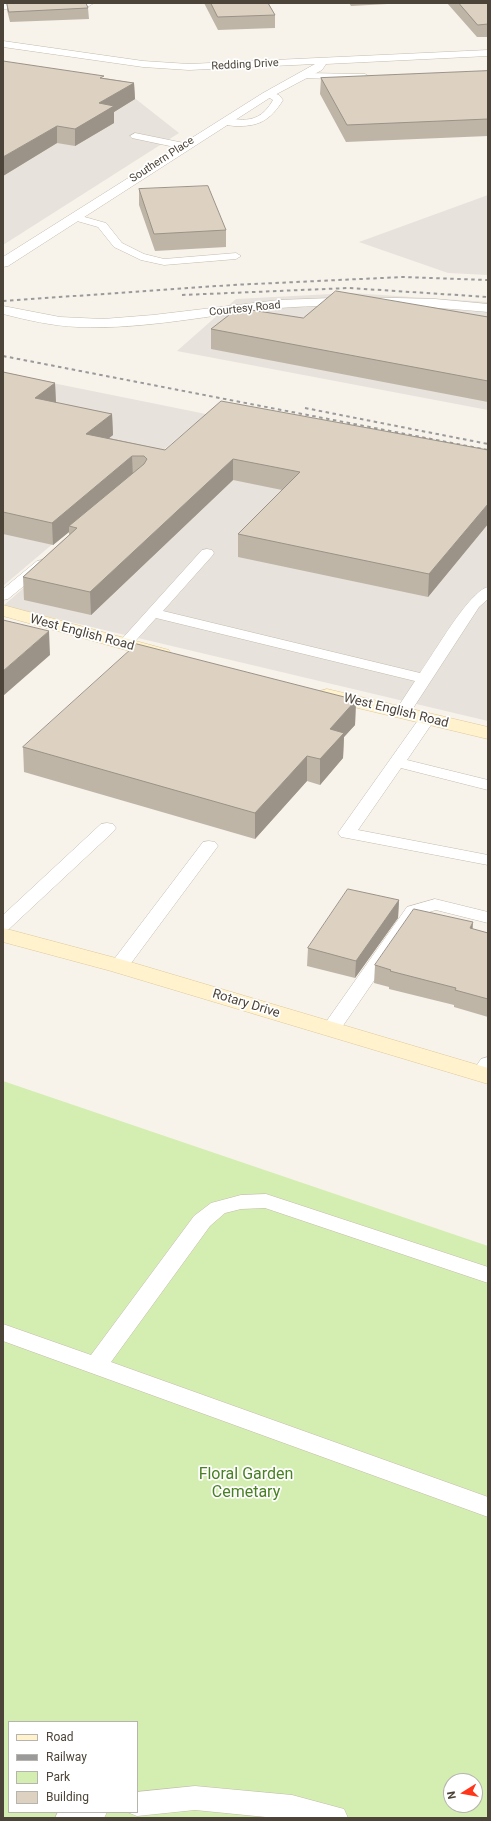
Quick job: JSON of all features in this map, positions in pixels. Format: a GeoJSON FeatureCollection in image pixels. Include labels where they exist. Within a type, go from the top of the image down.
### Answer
{"type":"FeatureCollection","features":[{"type":"Feature","properties":{"kind":"street"},"geometry":{"type":"LineString","coordinates":[[3,6],[89,3]]}},
{"type":"Feature","properties":{"kind":"street","name":"Redding Drive"},"geometry":{"type":"LineString","coordinates":[[3,44],[163,66],[211,66],[488,53]]}},
{"type":"Feature","properties":{"kind":"street","name":"Southern Place"},"geometry":{"type":"LineString","coordinates":[[3,263],[184,146],[268,94],[318,68],[323,61]]}},
{"type":"Feature","properties":{"kind":"street","name":"Courtesy Road"},"geometry":{"type":"LineString","coordinates":[[3,310],[76,323],[144,320],[278,304],[336,300],[428,302],[488,308]]}},
{"type":"Feature","properties":{"kind":"street","name":"West English Road"},"geometry":{"type":"LineString","coordinates":[[3,610],[176,658]]}},
{"type":"Feature","properties":{"kind":"street","name":"West English Road"},"geometry":{"type":"LineString","coordinates":[[311,691],[488,733]]}},
{"type":"Feature","properties":{"kind":"street","name":"Rotary Drive"},"geometry":{"type":"LineString","coordinates":[[3,935],[119,966],[331,1029],[486,1071]]}},
{"type":"Feature","properties":{"kind":"lane"},"geometry":{"type":"LineString","coordinates":[[303,76],[373,76]]}},
{"type":"Feature","properties":{"kind":"lane"},"geometry":{"type":"LineString","coordinates":[[224,122],[253,122],[267,116],[275,107],[278,100],[278,98],[268,94]]}},
{"type":"Feature","properties":{"kind":"lane"},"geometry":{"type":"LineString","coordinates":[[253,104],[275,107]]}},
{"type":"Feature","properties":{"kind":"lane"},"geometry":{"type":"LineString","coordinates":[[135,136],[184,146]]}},
{"type":"Feature","properties":{"kind":"lane"},"geometry":{"type":"LineString","coordinates":[[74,217],[102,225],[118,245],[141,257],[152,260],[164,262],[236,256]]}},
{"type":"Feature","properties":{"kind":"lane"},"geometry":{"type":"LineString","coordinates":[[125,644],[207,553]]}},
{"type":"Feature","properties":{"kind":"lane"},"geometry":{"type":"LineString","coordinates":[[3,596],[50,557]]}},
{"type":"Feature","properties":{"kind":"lane"},"geometry":{"type":"LineString","coordinates":[[402,713],[474,604],[488,591]]}},
{"type":"Feature","properties":{"kind":"lane"},"geometry":{"type":"LineString","coordinates":[[153,613],[424,679]]}},
{"type":"Feature","properties":{"kind":"lane"},"geometry":{"type":"LineString","coordinates":[[427,719],[347,833],[488,860]]}},
{"type":"Feature","properties":{"kind":"lane"},"geometry":{"type":"LineString","coordinates":[[396,762],[488,785]]}},
{"type":"Feature","properties":{"kind":"lane"},"geometry":{"type":"LineString","coordinates":[[3,925],[107,828]]}},
{"type":"Feature","properties":{"kind":"lane"},"geometry":{"type":"LineString","coordinates":[[119,966],[209,846]]}},
{"type":"Feature","properties":{"kind":"lane"},"geometry":{"type":"LineString","coordinates":[[331,1029],[413,911],[435,904],[488,918]]}},
{"type":"Feature","properties":{"kind":"lane"},"geometry":{"type":"LineString","coordinates":[[95,1366],[202,1221],[218,1208],[241,1202],[266,1201],[488,1275]]}},
{"type":"Feature","properties":{"kind":"lane"},"geometry":{"type":"LineString","coordinates":[[3,1332],[488,1507]]}},
{"type":"Feature","properties":{"kind":"lane"},"geometry":{"type":"LineString","coordinates":[[138,1804],[195,1798],[292,1807],[334,1818]]}},
{"type":"Feature","properties":{"kind":"lane"},"geometry":{"type":"LineString","coordinates":[[68,1818],[89,1813]]}},
{"type":"Feature","properties":{"kind":"shaded area"},"geometry":{"type":"Polygon","coordinates":[[[3,70],[132,96],[179,133],[3,245],[3,70]]]}},
{"type":"Feature","properties":{"kind":"shaded area"},"geometry":{"type":"Polygon","coordinates":[[[488,195],[488,275],[448,273],[359,242],[488,195]]]}},
{"type":"Feature","properties":{"kind":"shaded area"},"geometry":{"type":"Polygon","coordinates":[[[351,293],[488,302],[488,410],[177,351],[236,299],[351,293]]]}},
{"type":"Feature","properties":{"kind":"shaded area"},"geometry":{"type":"Polygon","coordinates":[[[3,373],[206,414],[3,586],[3,373]]]}},
{"type":"Feature","properties":{"kind":"shaded area"},"geometry":{"type":"Polygon","coordinates":[[[223,414],[488,466],[488,721],[3,606],[223,414]]]}},
{"type":"Feature","properties":{"kind":"green space","name":"Floral Garden Cemetary"},"geometry":{"type":"Polygon","coordinates":[[[3,1081],[488,1246],[488,1818],[3,1818],[3,1081]]]}},
{"type":"Feature","properties":{"kind":"building"},"geometry":{"type":"Polygon","coordinates":[[[7,3],[86,3],[88,8],[9,12],[7,3]]]}},
{"type":"Feature","properties":{"kind":"building"},"geometry":{"type":"Polygon","coordinates":[[[211,3],[268,3],[275,15],[218,17],[211,3]]]}},
{"type":"Feature","properties":{"kind":"building"},"geometry":{"type":"Polygon","coordinates":[[[459,3],[488,3],[488,24],[478,25],[459,3]]]}},
{"type":"Feature","properties":{"kind":"building"},"geometry":{"type":"Polygon","coordinates":[[[3,61],[104,76],[100,78],[134,83],[99,103],[114,106],[75,129],[57,126],[3,157],[3,61]]]}},
{"type":"Feature","properties":{"kind":"building"},"geometry":{"type":"Polygon","coordinates":[[[488,71],[488,119],[347,125],[321,78],[488,71]]]}},
{"type":"Feature","properties":{"kind":"building"},"geometry":{"type":"Polygon","coordinates":[[[208,186],[226,230],[154,234],[139,189],[208,186]]]}},
{"type":"Feature","properties":{"kind":"building"},"geometry":{"type":"Polygon","coordinates":[[[336,291],[488,317],[488,381],[211,329],[238,308],[303,318],[336,291]]]}},
{"type":"Feature","properties":{"kind":"building"},"geometry":{"type":"Polygon","coordinates":[[[3,372],[55,383],[35,398],[112,414],[86,434],[165,450],[221,401],[488,450],[488,504],[429,574],[238,534],[300,472],[233,459],[90,592],[23,577],[77,528],[69,526],[144,464],[147,459],[144,456],[132,456],[52,523],[3,512],[3,372]]]}},
{"type":"Feature","properties":{"kind":"building"},"geometry":{"type":"Polygon","coordinates":[[[3,620],[49,631],[3,671],[3,620]]]}},
{"type":"Feature","properties":{"kind":"building"},"geometry":{"type":"Polygon","coordinates":[[[137,644],[356,700],[330,729],[344,733],[320,759],[307,756],[255,813],[23,747],[137,644]]]}},
{"type":"Feature","properties":{"kind":"building"},"geometry":{"type":"Polygon","coordinates":[[[348,889],[399,900],[356,961],[308,948],[348,889]]]}},
{"type":"Feature","properties":{"kind":"building"},"geometry":{"type":"Polygon","coordinates":[[[414,909],[473,922],[470,928],[488,933],[488,999],[455,990],[456,988],[390,971],[391,970],[375,965],[414,909]]]}},
{"type":"Feature","properties":{"kind":"railway"},"geometry":{"type":"LineString","coordinates":[[3,301],[232,285],[403,277],[488,280]]}},
{"type":"Feature","properties":{"kind":"railway"},"geometry":{"type":"LineString","coordinates":[[182,295],[349,288],[488,297]]}},
{"type":"Feature","properties":{"kind":"railway"},"geometry":{"type":"LineString","coordinates":[[3,356],[488,450]]}},
{"type":"Feature","properties":{"kind":"railway"},"geometry":{"type":"LineString","coordinates":[[305,408],[488,444]]}}]}
